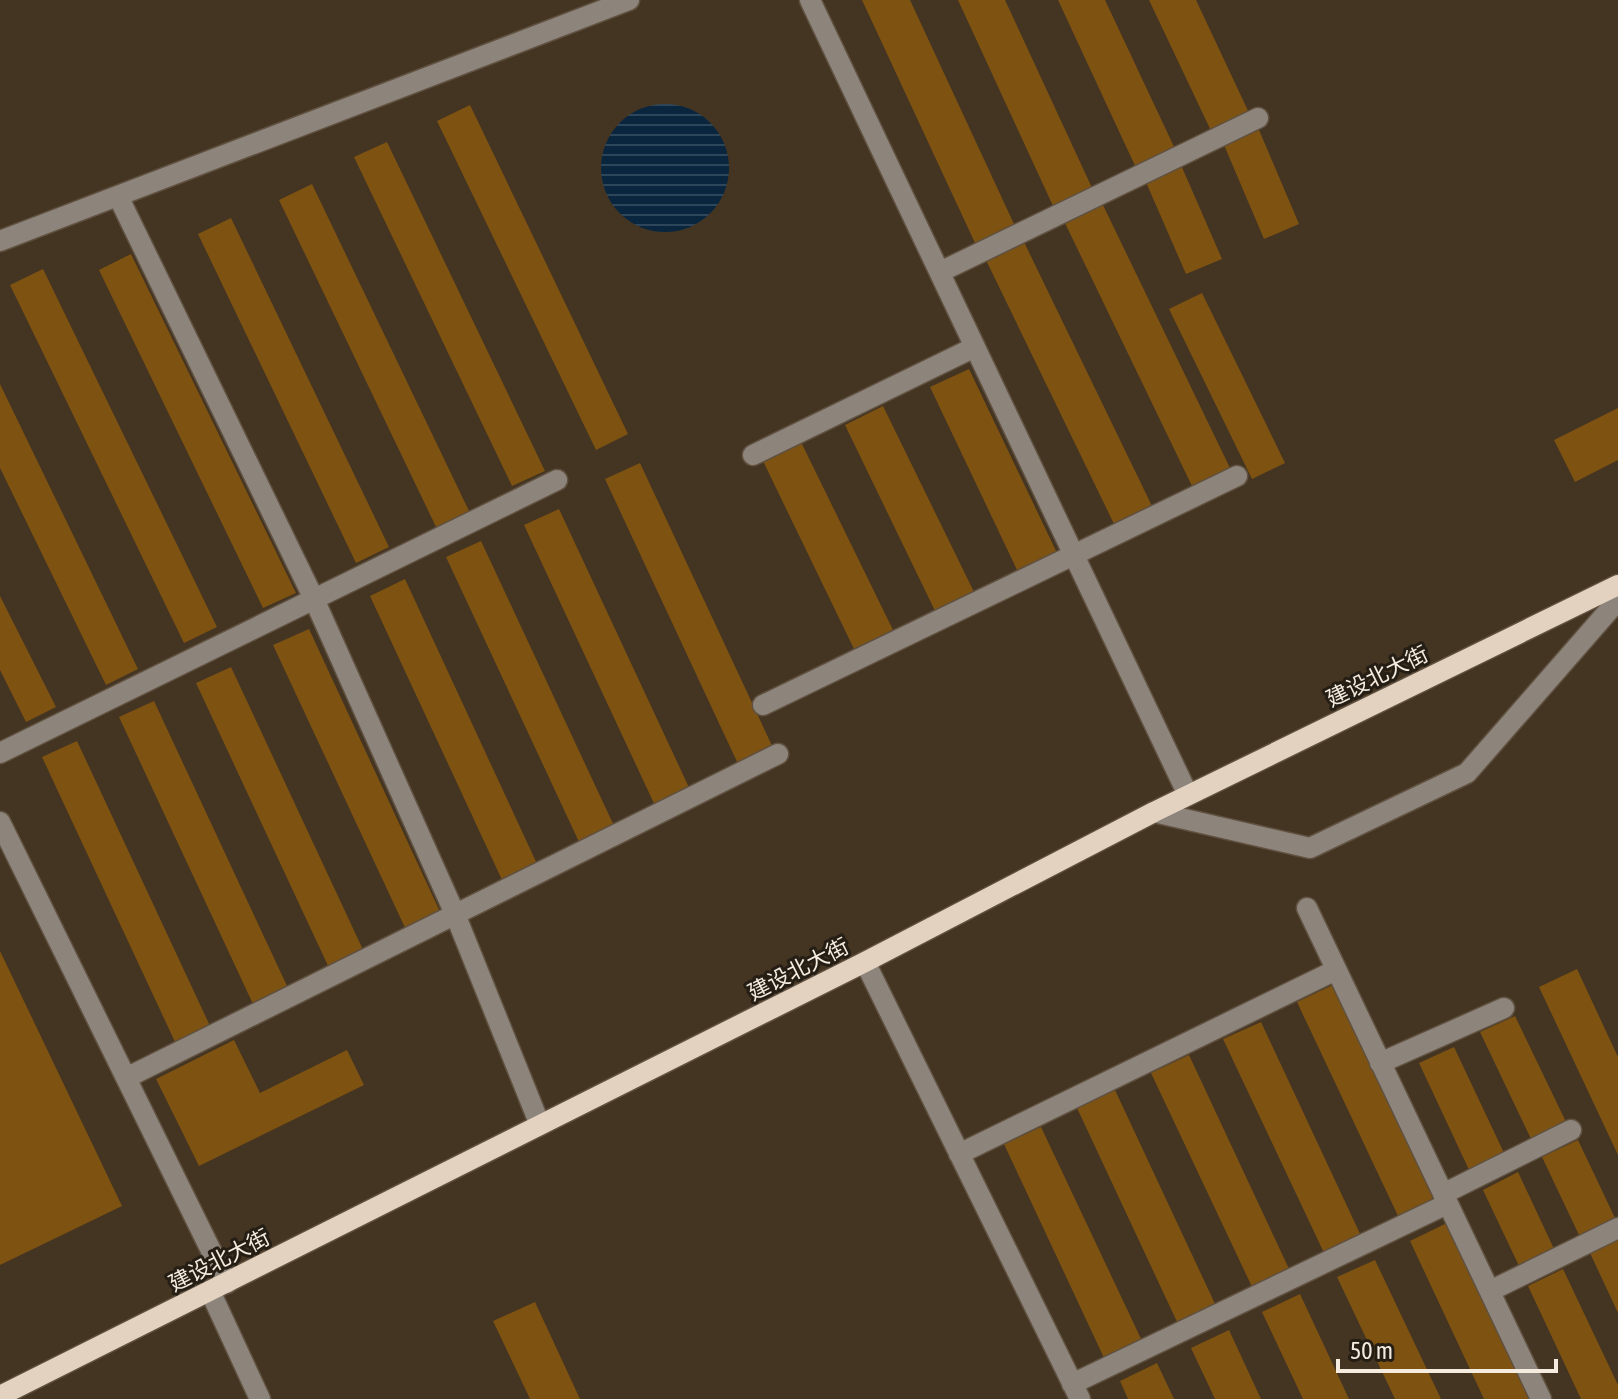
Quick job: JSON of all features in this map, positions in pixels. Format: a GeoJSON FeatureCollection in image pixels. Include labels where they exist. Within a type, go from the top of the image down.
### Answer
{"type":"FeatureCollection","features":[{"type":"Feature","properties":{"kind":"main road","name":"建设北大街"},"geometry":{"type":"LineString","coordinates":[[0,1396],[865,962],[1154,812],[1618,585]]}},
{"type":"Feature","properties":{"kind":"street"},"geometry":{"type":"LineString","coordinates":[[0,241],[629,0]]}},
{"type":"Feature","properties":{"kind":"street"},"geometry":{"type":"LineString","coordinates":[[810,0],[1188,795]]}},
{"type":"Feature","properties":{"kind":"street"},"geometry":{"type":"LineString","coordinates":[[940,272],[1258,118]]}},
{"type":"Feature","properties":{"kind":"street"},"geometry":{"type":"LineString","coordinates":[[118,196],[314,599],[455,914],[540,1125]]}},
{"type":"Feature","properties":{"kind":"street"},"geometry":{"type":"LineString","coordinates":[[753,455],[975,347]]}},
{"type":"Feature","properties":{"kind":"street"},"geometry":{"type":"LineString","coordinates":[[763,705],[1237,476]]}},
{"type":"Feature","properties":{"kind":"street"},"geometry":{"type":"LineString","coordinates":[[0,753],[557,480]]}},
{"type":"Feature","properties":{"kind":"street"},"geometry":{"type":"LineString","coordinates":[[1154,812],[1310,848],[1467,773],[1618,600]]}},
{"type":"Feature","properties":{"kind":"street"},"geometry":{"type":"LineString","coordinates":[[126,1078],[778,754]]}},
{"type":"Feature","properties":{"kind":"street"},"geometry":{"type":"LineString","coordinates":[[0,822],[126,1078],[219,1287],[260,1399]]}},
{"type":"Feature","properties":{"kind":"street"},"geometry":{"type":"LineString","coordinates":[[1307,908],[1541,1399]]}},
{"type":"Feature","properties":{"kind":"street"},"geometry":{"type":"LineString","coordinates":[[865,962],[1076,1391],[1571,1130]]}},
{"type":"Feature","properties":{"kind":"street"},"geometry":{"type":"LineString","coordinates":[[959,1154],[1336,970]]}},
{"type":"Feature","properties":{"kind":"street"},"geometry":{"type":"LineString","coordinates":[[1380,1063],[1504,1008]]}},
{"type":"Feature","properties":{"kind":"street"},"geometry":{"type":"LineString","coordinates":[[1490,1291],[1618,1228]]}},
{"type":"Feature","properties":{"kind":"water"},"geometry":{"type":"Polygon","coordinates":[[[665,104],[689,109],[710,123],[724,144],[729,168],[724,192],[710,213],[689,227],[665,232],[641,227],[620,213],[606,192],[601,168],[606,144],[620,123],[641,109],[665,104]]]}},
{"type":"Feature","properties":{"kind":"building"},"geometry":{"type":"Polygon","coordinates":[[[862,0],[910,0],[1014,224],[975,243],[862,0]]]}},
{"type":"Feature","properties":{"kind":"building"},"geometry":{"type":"Polygon","coordinates":[[[958,0],[1005,0],[1093,190],[1054,208],[958,0]]]}},
{"type":"Feature","properties":{"kind":"building"},"geometry":{"type":"Polygon","coordinates":[[[1058,0],[1105,0],[1176,151],[1137,170],[1058,0]]]}},
{"type":"Feature","properties":{"kind":"building"},"geometry":{"type":"Polygon","coordinates":[[[1149,0],[1196,0],[1250,115],[1212,133],[1149,0]]]}},
{"type":"Feature","properties":{"kind":"building"},"geometry":{"type":"Polygon","coordinates":[[[470,105],[628,434],[596,450],[437,121],[470,105]]]}},
{"type":"Feature","properties":{"kind":"building"},"geometry":{"type":"Polygon","coordinates":[[[1259,130],[1299,224],[1264,239],[1224,145],[1259,130]]]}},
{"type":"Feature","properties":{"kind":"building"},"geometry":{"type":"Polygon","coordinates":[[[387,142],[545,471],[512,486],[354,157],[387,142]]]}},
{"type":"Feature","properties":{"kind":"building"},"geometry":{"type":"Polygon","coordinates":[[[1181,165],[1222,259],[1186,274],[1145,180],[1181,165]]]}},
{"type":"Feature","properties":{"kind":"building"},"geometry":{"type":"Polygon","coordinates":[[[312,184],[470,513],[437,529],[279,200],[312,184]]]}},
{"type":"Feature","properties":{"kind":"building"},"geometry":{"type":"Polygon","coordinates":[[[1102,203],[1230,468],[1192,486],[1064,221],[1102,203]]]}},
{"type":"Feature","properties":{"kind":"building"},"geometry":{"type":"Polygon","coordinates":[[[231,218],[389,547],[356,563],[198,234],[231,218]]]}},
{"type":"Feature","properties":{"kind":"building"},"geometry":{"type":"Polygon","coordinates":[[[1024,242],[1152,506],[1114,524],[986,260],[1024,242]]]}},
{"type":"Feature","properties":{"kind":"building"},"geometry":{"type":"Polygon","coordinates":[[[131,254],[296,593],[263,608],[99,270],[131,254]]]}},
{"type":"Feature","properties":{"kind":"building"},"geometry":{"type":"Polygon","coordinates":[[[43,269],[217,627],[184,643],[10,285],[43,269]]]}},
{"type":"Feature","properties":{"kind":"building"},"geometry":{"type":"Polygon","coordinates":[[[1202,293],[1285,463],[1252,479],[1169,309],[1202,293]]]}},
{"type":"Feature","properties":{"kind":"building"},"geometry":{"type":"Polygon","coordinates":[[[969,369],[1058,555],[1019,574],[930,387],[969,369]]]}},
{"type":"Feature","properties":{"kind":"building"},"geometry":{"type":"Polygon","coordinates":[[[0,384],[138,669],[106,685],[0,468],[0,384]]]}},
{"type":"Feature","properties":{"kind":"building"},"geometry":{"type":"Polygon","coordinates":[[[883,406],[975,594],[936,613],[845,425],[883,406]]]}},
{"type":"Feature","properties":{"kind":"building"},"geometry":{"type":"Polygon","coordinates":[[[1618,408],[1618,460],[1575,482],[1554,440],[1618,408]]]}},
{"type":"Feature","properties":{"kind":"building"},"geometry":{"type":"Polygon","coordinates":[[[801,442],[893,630],[854,649],[763,461],[801,442]]]}},
{"type":"Feature","properties":{"kind":"building"},"geometry":{"type":"Polygon","coordinates":[[[640,463],[774,750],[739,766],[605,479],[640,463]]]}},
{"type":"Feature","properties":{"kind":"building"},"geometry":{"type":"Polygon","coordinates":[[[559,509],[693,796],[658,812],[524,525],[559,509]]]}},
{"type":"Feature","properties":{"kind":"building"},"geometry":{"type":"Polygon","coordinates":[[[481,541],[615,828],[580,844],[446,557],[481,541]]]}},
{"type":"Feature","properties":{"kind":"building"},"geometry":{"type":"Polygon","coordinates":[[[405,579],[538,866],[503,882],[370,596],[405,579]]]}},
{"type":"Feature","properties":{"kind":"building"},"geometry":{"type":"Polygon","coordinates":[[[0,596],[56,707],[26,722],[0,670],[0,596]]]}},
{"type":"Feature","properties":{"kind":"building"},"geometry":{"type":"Polygon","coordinates":[[[309,629],[442,916],[407,932],[273,645],[309,629]]]}},
{"type":"Feature","properties":{"kind":"building"},"geometry":{"type":"Polygon","coordinates":[[[231,667],[365,954],[330,970],[196,683],[231,667]]]}},
{"type":"Feature","properties":{"kind":"building"},"geometry":{"type":"Polygon","coordinates":[[[154,701],[288,988],[253,1004],[119,717],[154,701]]]}},
{"type":"Feature","properties":{"kind":"building"},"geometry":{"type":"Polygon","coordinates":[[[77,741],[211,1028],[176,1044],[42,757],[77,741]]]}},
{"type":"Feature","properties":{"kind":"building"},"geometry":{"type":"Polygon","coordinates":[[[0,951],[122,1206],[0,1265],[0,951]]]}},
{"type":"Feature","properties":{"kind":"building"},"geometry":{"type":"Polygon","coordinates":[[[1577,969],[1618,1057],[1618,1155],[1539,987],[1577,969]]]}},
{"type":"Feature","properties":{"kind":"building"},"geometry":{"type":"Polygon","coordinates":[[[1335,984],[1436,1200],[1399,1218],[1297,1002],[1335,984]]]}},
{"type":"Feature","properties":{"kind":"building"},"geometry":{"type":"Polygon","coordinates":[[[1515,1016],[1567,1124],[1532,1141],[1480,1032],[1515,1016]]]}},
{"type":"Feature","properties":{"kind":"building"},"geometry":{"type":"Polygon","coordinates":[[[1261,1022],[1362,1238],[1325,1255],[1223,1039],[1261,1022]]]}},
{"type":"Feature","properties":{"kind":"building"},"geometry":{"type":"Polygon","coordinates":[[[234,1040],[260,1093],[347,1050],[364,1085],[199,1166],[156,1079],[234,1040]]]}},
{"type":"Feature","properties":{"kind":"building"},"geometry":{"type":"Polygon","coordinates":[[[1454,1047],[1505,1155],[1470,1172],[1419,1063],[1454,1047]]]}},
{"type":"Feature","properties":{"kind":"building"},"geometry":{"type":"Polygon","coordinates":[[[1189,1055],[1290,1271],[1253,1289],[1151,1073],[1189,1055]]]}},
{"type":"Feature","properties":{"kind":"building"},"geometry":{"type":"Polygon","coordinates":[[[1115,1090],[1216,1306],[1178,1324],[1077,1108],[1115,1090]]]}},
{"type":"Feature","properties":{"kind":"building"},"geometry":{"type":"Polygon","coordinates":[[[1041,1127],[1143,1343],[1105,1360],[1004,1144],[1041,1127]]]}},
{"type":"Feature","properties":{"kind":"building"},"geometry":{"type":"Polygon","coordinates":[[[1578,1140],[1615,1218],[1579,1235],[1542,1157],[1578,1140]]]}},
{"type":"Feature","properties":{"kind":"building"},"geometry":{"type":"Polygon","coordinates":[[[1518,1172],[1555,1251],[1520,1268],[1483,1190],[1518,1172]]]}},
{"type":"Feature","properties":{"kind":"building"},"geometry":{"type":"Polygon","coordinates":[[[1447,1223],[1529,1399],[1484,1399],[1410,1241],[1447,1223]]]}},
{"type":"Feature","properties":{"kind":"building"},"geometry":{"type":"Polygon","coordinates":[[[1618,1240],[1618,1313],[1590,1253],[1618,1240]]]}},
{"type":"Feature","properties":{"kind":"building"},"geometry":{"type":"Polygon","coordinates":[[[1375,1260],[1441,1399],[1395,1399],[1337,1277],[1375,1260]]]}},
{"type":"Feature","properties":{"kind":"building"},"geometry":{"type":"Polygon","coordinates":[[[1563,1269],[1618,1385],[1618,1399],[1581,1399],[1528,1286],[1563,1269]]]}},
{"type":"Feature","properties":{"kind":"building"},"geometry":{"type":"Polygon","coordinates":[[[1300,1294],[1349,1399],[1303,1399],[1262,1312],[1300,1294]]]}},
{"type":"Feature","properties":{"kind":"building"},"geometry":{"type":"Polygon","coordinates":[[[535,1302],[580,1399],[530,1399],[493,1321],[535,1302]]]}},
{"type":"Feature","properties":{"kind":"building"},"geometry":{"type":"Polygon","coordinates":[[[1229,1330],[1261,1399],[1215,1399],[1191,1348],[1229,1330]]]}},
{"type":"Feature","properties":{"kind":"building"},"geometry":{"type":"Polygon","coordinates":[[[1157,1363],[1174,1399],[1128,1399],[1120,1381],[1157,1363]]]}}]}
